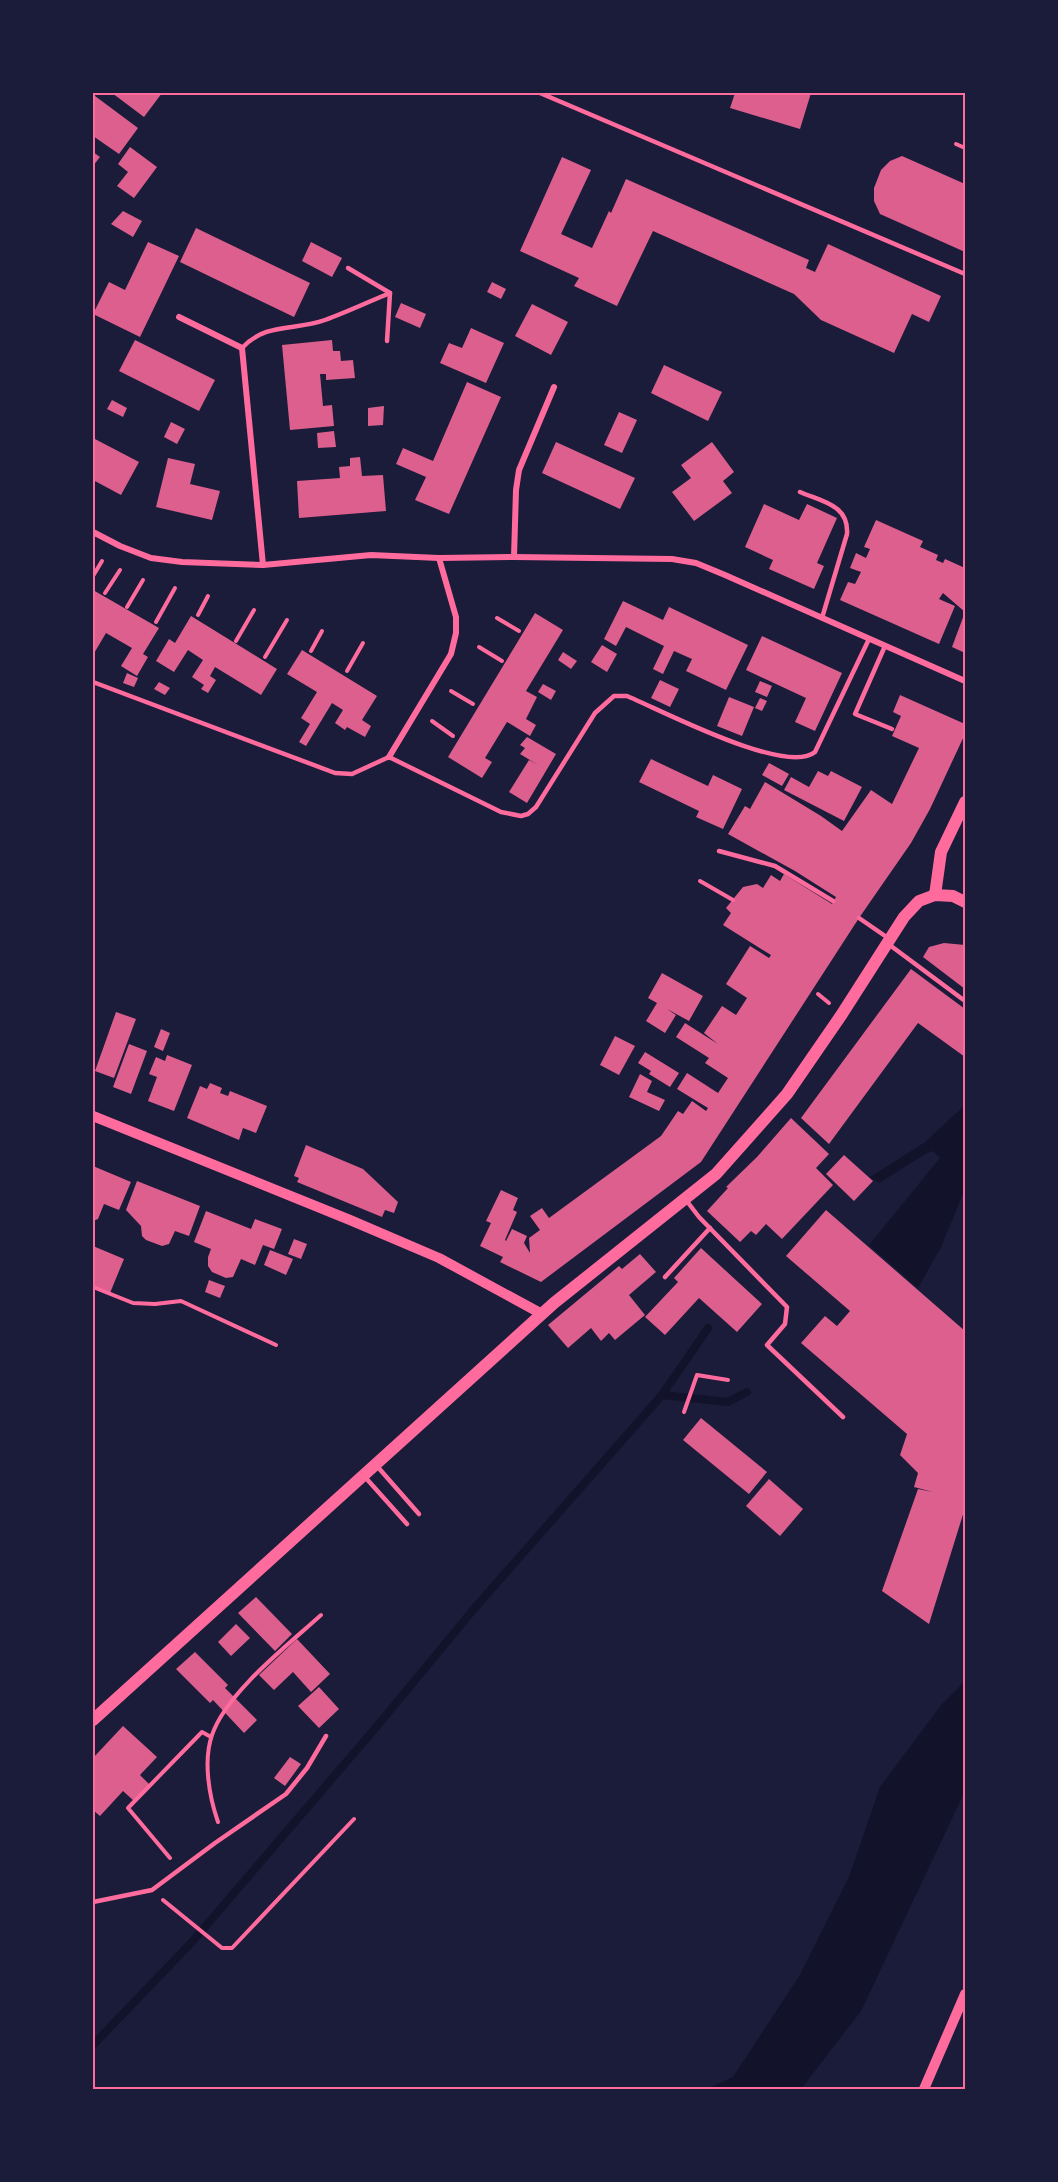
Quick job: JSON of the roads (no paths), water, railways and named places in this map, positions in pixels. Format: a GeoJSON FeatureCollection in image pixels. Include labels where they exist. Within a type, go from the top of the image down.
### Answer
{"type":"FeatureCollection","features":[{"type":"Feature","properties":{"kind":"main road"},"geometry":{"type":"LineString","coordinates":[[935,895],[941,852],[965,802]]}},
{"type":"Feature","properties":{"kind":"main road"},"geometry":{"type":"LineString","coordinates":[[93,1720],[554,1303],[716,1174],[787,1094],[904,917],[919,901],[935,895],[953,896],[965,902]]}},
{"type":"Feature","properties":{"kind":"street"},"geometry":{"type":"LineString","coordinates":[[179,317],[242,348],[263,565]]}},
{"type":"Feature","properties":{"kind":"street"},"geometry":{"type":"LineString","coordinates":[[514,557],[516,490],[519,470],[554,387]]}},
{"type":"Feature","properties":{"kind":"street"},"geometry":{"type":"LineString","coordinates":[[93,532],[151,558],[182,562],[263,565],[371,555],[685,561],[725,575],[965,681]]}},
{"type":"Feature","properties":{"kind":"street"},"geometry":{"type":"LineString","coordinates":[[389,757],[451,654],[456,633],[456,617],[440,558]]}},
{"type":"Feature","properties":{"kind":"street"},"geometry":{"type":"LineString","coordinates":[[93,1116],[439,1258],[542,1314]]}},
{"type":"Feature","properties":{"kind":"street"},"geometry":{"type":"LineString","coordinates":[[924,2089],[965,1994]]}},
{"type":"Feature","properties":{"kind":"lane"},"geometry":{"type":"LineString","coordinates":[[540,93],[965,274]]}},
{"type":"Feature","properties":{"kind":"lane"},"geometry":{"type":"LineString","coordinates":[[348,268],[390,293]]}},
{"type":"Feature","properties":{"kind":"lane"},"geometry":{"type":"LineString","coordinates":[[387,341],[390,293]]}},
{"type":"Feature","properties":{"kind":"lane"},"geometry":{"type":"LineString","coordinates":[[242,348],[248,341],[266,331],[322,321],[390,293]]}},
{"type":"Feature","properties":{"kind":"lane"},"geometry":{"type":"LineString","coordinates":[[800,492],[841,511],[848,525],[822,618]]}},
{"type":"Feature","properties":{"kind":"lane"},"geometry":{"type":"LineString","coordinates":[[93,682],[335,773],[352,774],[389,757],[501,812],[521,816],[528,814],[536,807],[595,713],[614,696],[627,696],[746,748],[792,759],[809,757],[815,752],[869,639]]}},
{"type":"Feature","properties":{"kind":"lane"},"geometry":{"type":"LineString","coordinates":[[885,646],[855,714],[892,729]]}},
{"type":"Feature","properties":{"kind":"lane"},"geometry":{"type":"LineString","coordinates":[[719,851],[775,866],[833,902]]}},
{"type":"Feature","properties":{"kind":"lane"},"geometry":{"type":"LineString","coordinates":[[859,918],[965,1001]]}},
{"type":"Feature","properties":{"kind":"lane"},"geometry":{"type":"LineString","coordinates":[[685,1200],[787,1307],[785,1324],[767,1345],[843,1417]]}},
{"type":"Feature","properties":{"kind":"lane"},"geometry":{"type":"LineString","coordinates":[[665,1277],[710,1228]]}},
{"type":"Feature","properties":{"kind":"lane"},"geometry":{"type":"LineString","coordinates":[[376,1465],[419,1514]]}},
{"type":"Feature","properties":{"kind":"lane"},"geometry":{"type":"LineString","coordinates":[[364,1475],[407,1524]]}},
{"type":"Feature","properties":{"kind":"lane"},"geometry":{"type":"LineString","coordinates":[[93,1902],[152,1890],[286,1794],[308,1768],[326,1736]]}},
{"type":"Feature","properties":{"kind":"waterway"},"geometry":{"type":"LineString","coordinates":[[93,2045],[192,1942],[473,1610],[662,1395],[708,1328]]}},
{"type":"Feature","properties":{"kind":"waterway"},"geometry":{"type":"LineString","coordinates":[[662,1395],[728,1402],[747,1392]]}}]}
